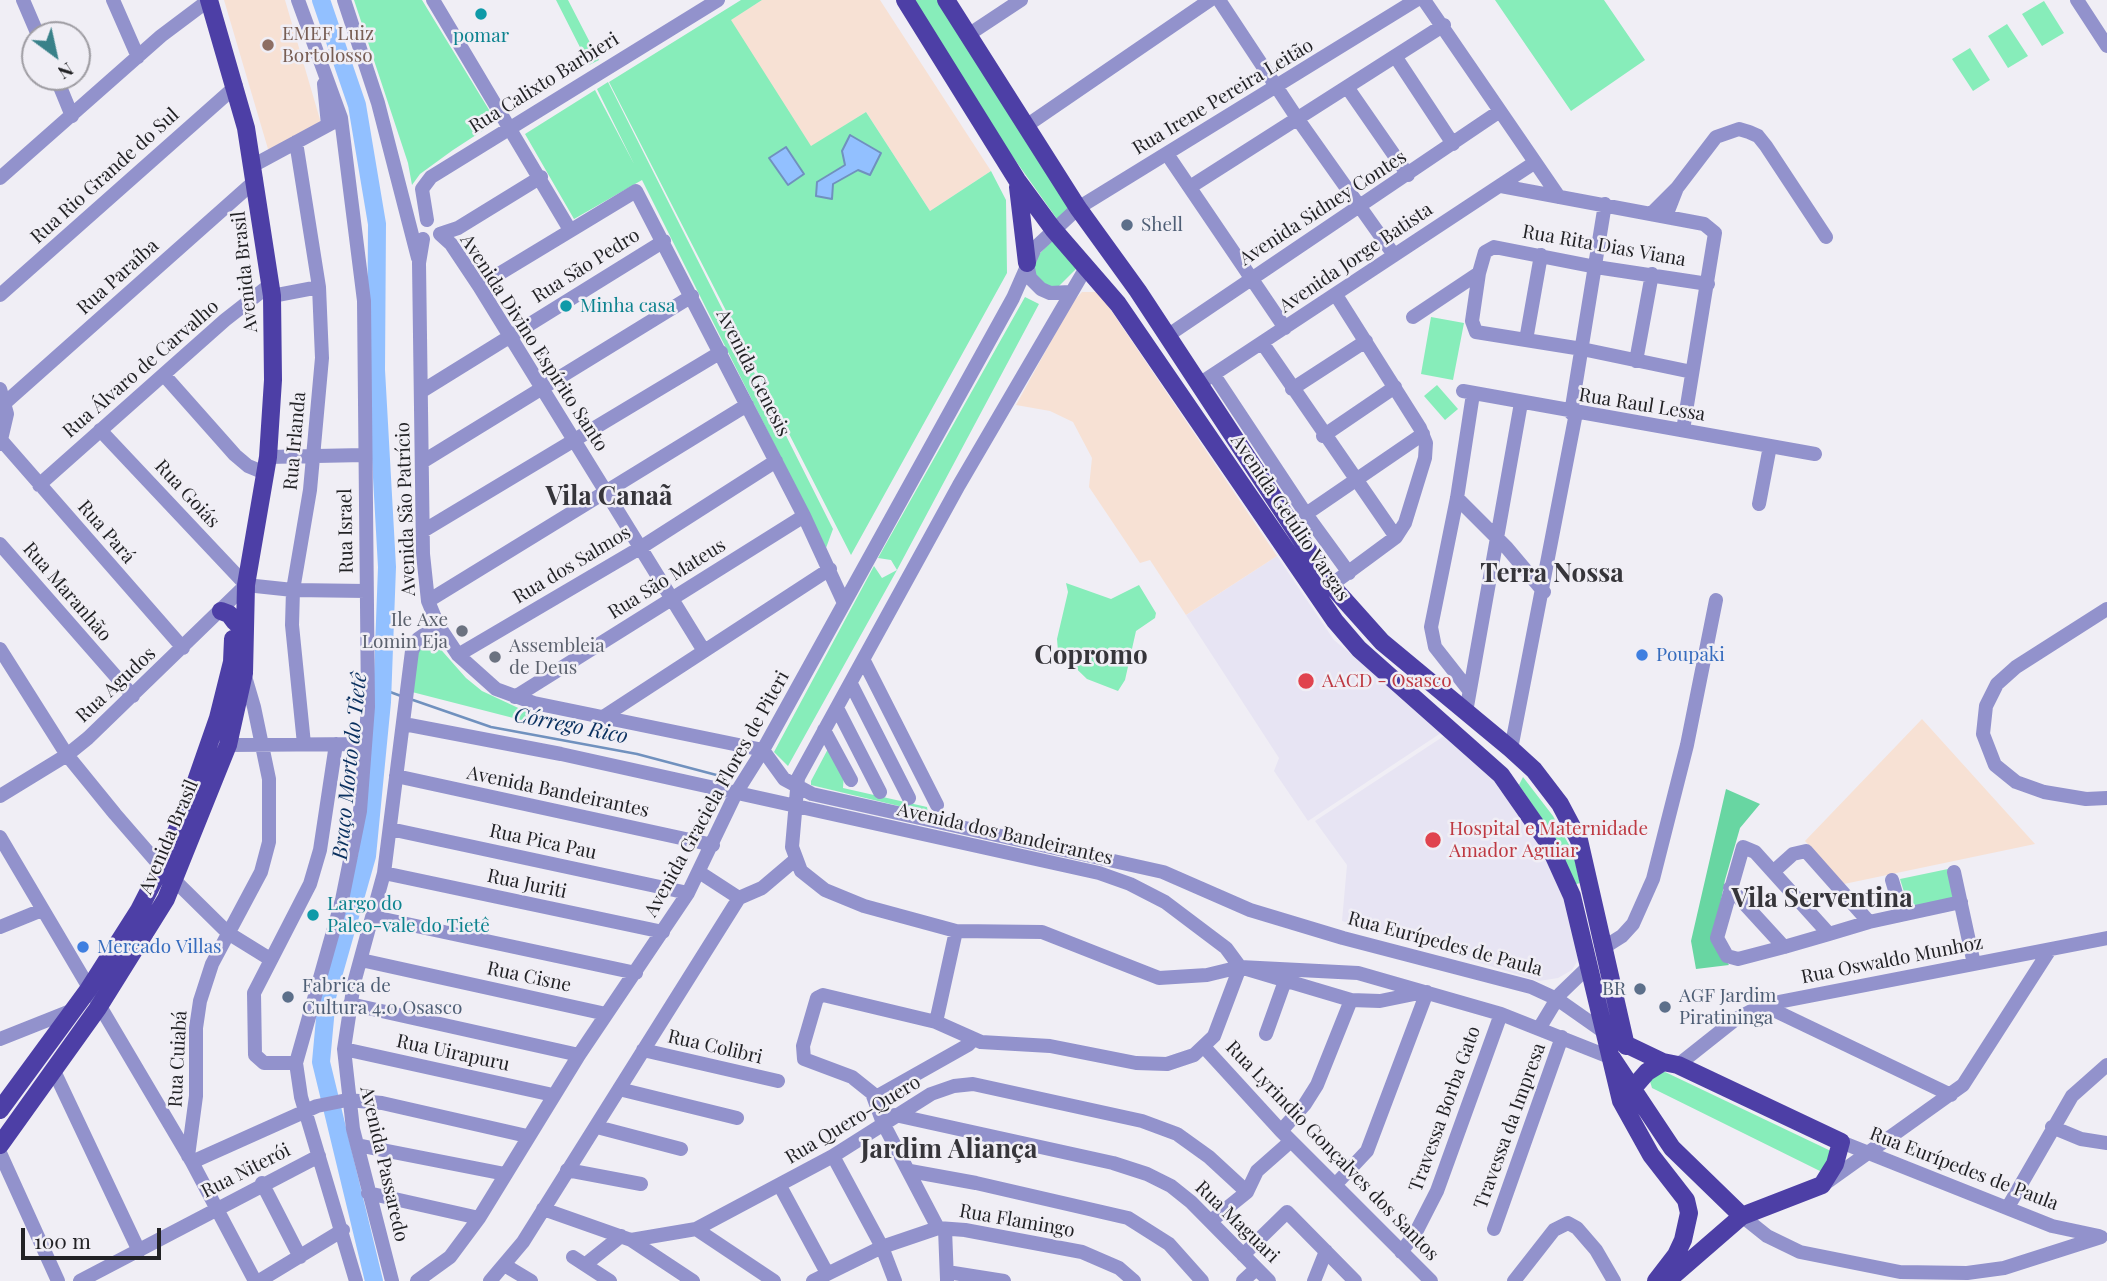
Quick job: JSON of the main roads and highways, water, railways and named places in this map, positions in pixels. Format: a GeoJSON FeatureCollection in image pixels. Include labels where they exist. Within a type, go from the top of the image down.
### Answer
{"type":"FeatureCollection","features":[{"type":"Feature","properties":{"kind":"main road","name":"Avenida Brasil"},"geometry":{"type":"LineString","coordinates":[[0,1145],[98,1008],[176,880],[228,745],[244,674],[246,585],[267,465],[273,380],[272,290],[255,172],[236,86],[209,0]]}},
{"type":"Feature","properties":{"kind":"main road","name":"Avenida Getúlio Vargas"},"geometry":{"type":"LineString","coordinates":[[905,0],[1017,180],[1053,229],[1118,304],[1335,621],[1359,649],[1446,723],[1509,784],[1547,841],[1569,887],[1604,1032]]}},
{"type":"Feature","properties":{"kind":"main road","name":"Avenida Getúlio Vargas"},"geometry":{"type":"LineString","coordinates":[[946,0],[1078,208],[1167,335],[1207,379],[1331,585],[1382,642],[1534,770],[1560,804],[1579,840],[1603,948],[1619,1052],[1634,1087],[1648,1115],[1672,1148],[1742,1216]]}},
{"type":"Feature","properties":{"kind":"main road"},"geometry":{"type":"LineString","coordinates":[[1017,180],[1024,218],[1027,263]]}},
{"type":"Feature","properties":{"kind":"main road"},"geometry":{"type":"LineString","coordinates":[[1087,266],[1098,237]]}},
{"type":"Feature","properties":{"kind":"main road","name":"Avenida Brasil"},"geometry":{"type":"LineString","coordinates":[[0,1110],[88,990],[139,910],[161,867],[188,804],[218,718],[232,662],[228,616],[246,585]]}},
{"type":"Feature","properties":{"kind":"main road"},"geometry":{"type":"LineString","coordinates":[[1509,784],[1521,770],[1534,770]]}},
{"type":"Feature","properties":{"kind":"main road","name":"Rua Eurípedes de Paula"},"geometry":{"type":"LineString","coordinates":[[1604,1032],[1619,1052],[1671,1064],[1841,1143],[1835,1164],[1822,1185],[1742,1216]]}},
{"type":"Feature","properties":{"kind":"main road","name":"Avenida Getúlio Vargas"},"geometry":{"type":"LineString","coordinates":[[1619,1052],[1615,1080],[1631,1124],[1678,1187],[1686,1200],[1689,1213],[1676,1255],[1656,1281]]}},
{"type":"Feature","properties":{"kind":"main road"},"geometry":{"type":"LineString","coordinates":[[1634,1087],[1647,1072],[1671,1064]]}},
{"type":"Feature","properties":{"kind":"main road"},"geometry":{"type":"LineString","coordinates":[[1667,1281],[1742,1216]]}},
{"type":"Feature","properties":{"kind":"water"},"geometry":{"type":"Polygon","coordinates":[[[850,135],[881,153],[870,175],[858,170],[833,184],[832,199],[816,196],[817,182],[845,165],[842,151],[850,135]]]}},
{"type":"Feature","properties":{"kind":"water"},"geometry":{"type":"Polygon","coordinates":[[[786,147],[804,174],[788,185],[769,158],[786,147]]]}},
{"type":"Feature","properties":{"kind":"waterway","name":"Braço Morto do Tietê"},"geometry":{"type":"LineString","coordinates":[[321,0],[357,105],[377,224],[376,370],[387,567],[382,702],[367,856],[327,997],[321,1062],[374,1281]]}},
{"type":"Feature","properties":{"kind":"waterway","name":"Córrego Rico"},"geometry":{"type":"LineString","coordinates":[[382,689],[401,696]]}},
{"type":"Feature","properties":{"kind":"waterway","name":"Córrego Rico"},"geometry":{"type":"LineString","coordinates":[[413,700],[491,727],[637,754],[724,777]]}},
{"type":"Feature","properties":{"kind":"place","name":"pomar"},"geometry":{"type":"Point","coordinates":[481,14]}},
{"type":"Feature","properties":{"kind":"place","name":"EMEF Luiz Bortolosso"},"geometry":{"type":"Point","coordinates":[268,45]}},
{"type":"Feature","properties":{"kind":"place","name":"Shell"},"geometry":{"type":"Point","coordinates":[1127,225]}},
{"type":"Feature","properties":{"kind":"place","name":"Minha casa"},"geometry":{"type":"Point","coordinates":[566,306]}},
{"type":"Feature","properties":{"kind":"place","name":"Ile Axe Lomin Eja"},"geometry":{"type":"Point","coordinates":[462,631]}},
{"type":"Feature","properties":{"kind":"place","name":"Poupaki"},"geometry":{"type":"Point","coordinates":[1642,655]}},
{"type":"Feature","properties":{"kind":"place","name":"Assembleia de Deus"},"geometry":{"type":"Point","coordinates":[495,657]}},
{"type":"Feature","properties":{"kind":"place","name":"AACD - Osasco"},"geometry":{"type":"Point","coordinates":[1306,681]}},
{"type":"Feature","properties":{"kind":"place","name":"Hospital e Maternidade Amador Aguiar"},"geometry":{"type":"Point","coordinates":[1433,840]}},
{"type":"Feature","properties":{"kind":"place","name":"Largo do Paleo-vale do Tietê"},"geometry":{"type":"Point","coordinates":[313,915]}},
{"type":"Feature","properties":{"kind":"place","name":"Mercado Villas"},"geometry":{"type":"Point","coordinates":[83,947]}},
{"type":"Feature","properties":{"kind":"place","name":"BR"},"geometry":{"type":"Point","coordinates":[1640,989]}},
{"type":"Feature","properties":{"kind":"place","name":"Fabrica de Cultura 4.0 Osasco"},"geometry":{"type":"Point","coordinates":[288,997]}},
{"type":"Feature","properties":{"kind":"place","name":"AGF Jardim Piratininga"},"geometry":{"type":"Point","coordinates":[1665,1007]}},
{"type":"Feature","properties":{"kind":"district","name":"Vila Canaã"},"geometry":{"type":"Point","coordinates":[609,497]}},
{"type":"Feature","properties":{"kind":"district","name":"Terra Nossa"},"geometry":{"type":"Point","coordinates":[1552,574]}},
{"type":"Feature","properties":{"kind":"district","name":"Copromo"},"geometry":{"type":"Point","coordinates":[1091,656]}},
{"type":"Feature","properties":{"kind":"district","name":"Vila Serventina"},"geometry":{"type":"Point","coordinates":[1822,899]}},
{"type":"Feature","properties":{"kind":"district","name":"Jardim Aliança"},"geometry":{"type":"Point","coordinates":[949,1150]}}]}
